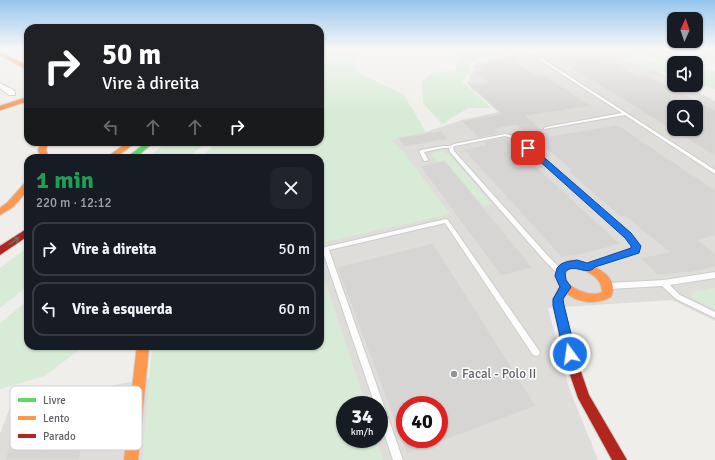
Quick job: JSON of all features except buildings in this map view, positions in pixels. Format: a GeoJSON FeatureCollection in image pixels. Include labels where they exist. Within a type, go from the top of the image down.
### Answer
{"type":"FeatureCollection","features":[{"type":"Feature","properties":{"kind":"main road"},"geometry":{"type":"LineString","coordinates":[[0,108],[24,100]]}},
{"type":"Feature","properties":{"kind":"main road"},"geometry":{"type":"LineString","coordinates":[[116,154],[127,146]]}},
{"type":"Feature","properties":{"kind":"main road"},"geometry":{"type":"LineString","coordinates":[[135,154],[146,146]]}},
{"type":"Feature","properties":{"kind":"main road"},"geometry":{"type":"LineString","coordinates":[[0,212],[10,205],[24,189]]}},
{"type":"Feature","properties":{"kind":"main road"},"geometry":{"type":"LineString","coordinates":[[0,251],[24,234]]}},
{"type":"Feature","properties":{"kind":"main road"},"geometry":{"type":"LineString","coordinates":[[577,264],[589,267],[603,278],[607,285],[607,293],[603,297],[596,299],[580,297],[565,287],[561,282],[560,272],[564,266],[577,264]]}},
{"type":"Feature","properties":{"kind":"main road"},"geometry":{"type":"LineString","coordinates":[[565,287],[558,299],[558,305],[573,366],[584,398],[620,460]]}},
{"type":"Feature","properties":{"kind":"main road"},"geometry":{"type":"LineString","coordinates":[[139,386],[143,350]]}},
{"type":"Feature","properties":{"kind":"main road"},"geometry":{"type":"LineString","coordinates":[[132,460],[133,450]]}},
{"type":"Feature","properties":{"kind":"street"},"geometry":{"type":"LineString","coordinates":[[0,85],[7,92]]}},
{"type":"Feature","properties":{"kind":"lane"},"geometry":{"type":"LineString","coordinates":[[559,70],[715,172]]}},
{"type":"Feature","properties":{"kind":"lane"},"geometry":{"type":"LineString","coordinates":[[546,128],[626,114]]}},
{"type":"Feature","properties":{"kind":"lane"},"geometry":{"type":"LineString","coordinates":[[426,160],[421,152],[505,135],[517,138],[634,241],[636,246],[635,250],[591,264],[589,267]]}},
{"type":"Feature","properties":{"kind":"lane"},"geometry":{"type":"LineString","coordinates":[[451,147],[452,151],[540,252],[554,268],[560,272]]}},
{"type":"Feature","properties":{"kind":"lane"},"geometry":{"type":"LineString","coordinates":[[376,396],[325,249],[446,221],[536,352]]}},
{"type":"Feature","properties":{"kind":"lane"},"geometry":{"type":"LineString","coordinates":[[607,285],[614,286],[664,283],[715,275]]}},
{"type":"Feature","properties":{"kind":"lane"},"geometry":{"type":"LineString","coordinates":[[664,283],[678,297],[715,315]]}},
{"type":"Feature","properties":{"kind":"lane"},"geometry":{"type":"LineString","coordinates":[[388,431],[398,460]]}},
{"type":"Feature","properties":{"kind":"shaded area"},"geometry":{"type":"Polygon","coordinates":[[[473,70],[656,70],[667,76],[667,92],[698,92],[715,101],[715,321],[672,300],[548,308],[569,388],[598,460],[0,460],[0,434],[10,407],[10,450],[142,450],[142,386],[111,386],[299,350],[324,350],[324,154],[320,154],[320,146],[324,146],[324,142],[426,132],[462,120],[498,112],[467,84],[473,70]]]}},
{"type":"Feature","properties":{"kind":"green space"},"geometry":{"type":"Polygon","coordinates":[[[324,70],[355,70],[404,95],[426,132],[391,140],[402,150],[450,214],[324,242],[324,154],[204,154],[213,146],[324,146],[324,70]]]}},
{"type":"Feature","properties":{"kind":"green space"},"geometry":{"type":"Polygon","coordinates":[[[451,70],[469,70],[469,74],[462,81],[491,108],[468,108],[442,124],[423,103],[422,82],[432,73],[451,70]]]}},
{"type":"Feature","properties":{"kind":"green space"},"geometry":{"type":"Polygon","coordinates":[[[658,70],[667,70],[667,74],[658,70]]]}},
{"type":"Feature","properties":{"kind":"green space"},"geometry":{"type":"Polygon","coordinates":[[[703,70],[715,71],[715,89],[703,85],[703,70]]]}},
{"type":"Feature","properties":{"kind":"green space"},"geometry":{"type":"Polygon","coordinates":[[[162,146],[202,146],[192,154],[152,154],[162,146]]]}},
{"type":"Feature","properties":{"kind":"green space"},"geometry":{"type":"Polygon","coordinates":[[[441,151],[449,154],[492,204],[482,206],[445,161],[437,162],[432,155],[434,152],[441,151]]]}},
{"type":"Feature","properties":{"kind":"green space"},"geometry":{"type":"Polygon","coordinates":[[[24,250],[24,289],[0,308],[0,268],[24,250]]]}},
{"type":"Feature","properties":{"kind":"green space"},"geometry":{"type":"Polygon","coordinates":[[[324,278],[363,396],[336,396],[336,448],[380,448],[383,460],[142,460],[152,350],[324,350],[324,278]]]}},
{"type":"Feature","properties":{"kind":"green space"},"geometry":{"type":"Polygon","coordinates":[[[715,288],[715,309],[692,298],[691,294],[693,292],[715,288]]]}},
{"type":"Feature","properties":{"kind":"green space"},"geometry":{"type":"Polygon","coordinates":[[[24,303],[24,350],[80,350],[44,376],[0,389],[0,323],[24,303]]]}},
{"type":"Feature","properties":{"kind":"traffic: fast"},"geometry":{"type":"LineString","coordinates":[[135,154],[146,146]]}},
{"type":"Feature","properties":{"kind":"traffic: slow"},"geometry":{"type":"LineString","coordinates":[[0,108],[24,100]]}},
{"type":"Feature","properties":{"kind":"traffic: slow"},"geometry":{"type":"LineString","coordinates":[[44,146],[42,150],[44,154]]}},
{"type":"Feature","properties":{"kind":"traffic: slow"},"geometry":{"type":"LineString","coordinates":[[116,154],[127,146]]}},
{"type":"Feature","properties":{"kind":"traffic: slow"},"geometry":{"type":"LineString","coordinates":[[0,212],[10,205],[24,189]]}},
{"type":"Feature","properties":{"kind":"traffic: slow"},"geometry":{"type":"LineString","coordinates":[[570,264],[576,264],[589,268],[601,276],[605,281],[607,294],[600,298],[592,299],[574,293],[561,281],[560,275],[562,269],[570,264]]}},
{"type":"Feature","properties":{"kind":"traffic: slow"},"geometry":{"type":"LineString","coordinates":[[139,386],[143,350]]}},
{"type":"Feature","properties":{"kind":"traffic: slow"},"geometry":{"type":"LineString","coordinates":[[131,460],[132,450]]}},
{"type":"Feature","properties":{"kind":"traffic: jam"},"geometry":{"type":"LineString","coordinates":[[0,251],[24,234]]}},
{"type":"Feature","properties":{"kind":"traffic: jam"},"geometry":{"type":"LineString","coordinates":[[565,287],[558,299],[558,305],[573,366],[584,398],[620,460]]}},
{"type":"Feature","properties":{"kind":"place","name":"Facal - Polo II"},"geometry":{"type":"Point","coordinates":[454,374]}},
{"type":"Feature","properties":{"kind":"route"},"geometry":{"type":"LineString","coordinates":[[528,148],[628,235],[634,241],[636,246],[635,250],[591,264],[589,267],[570,264],[564,266],[561,270],[561,282],[565,287],[558,299],[558,305],[570,354]]}}]}
